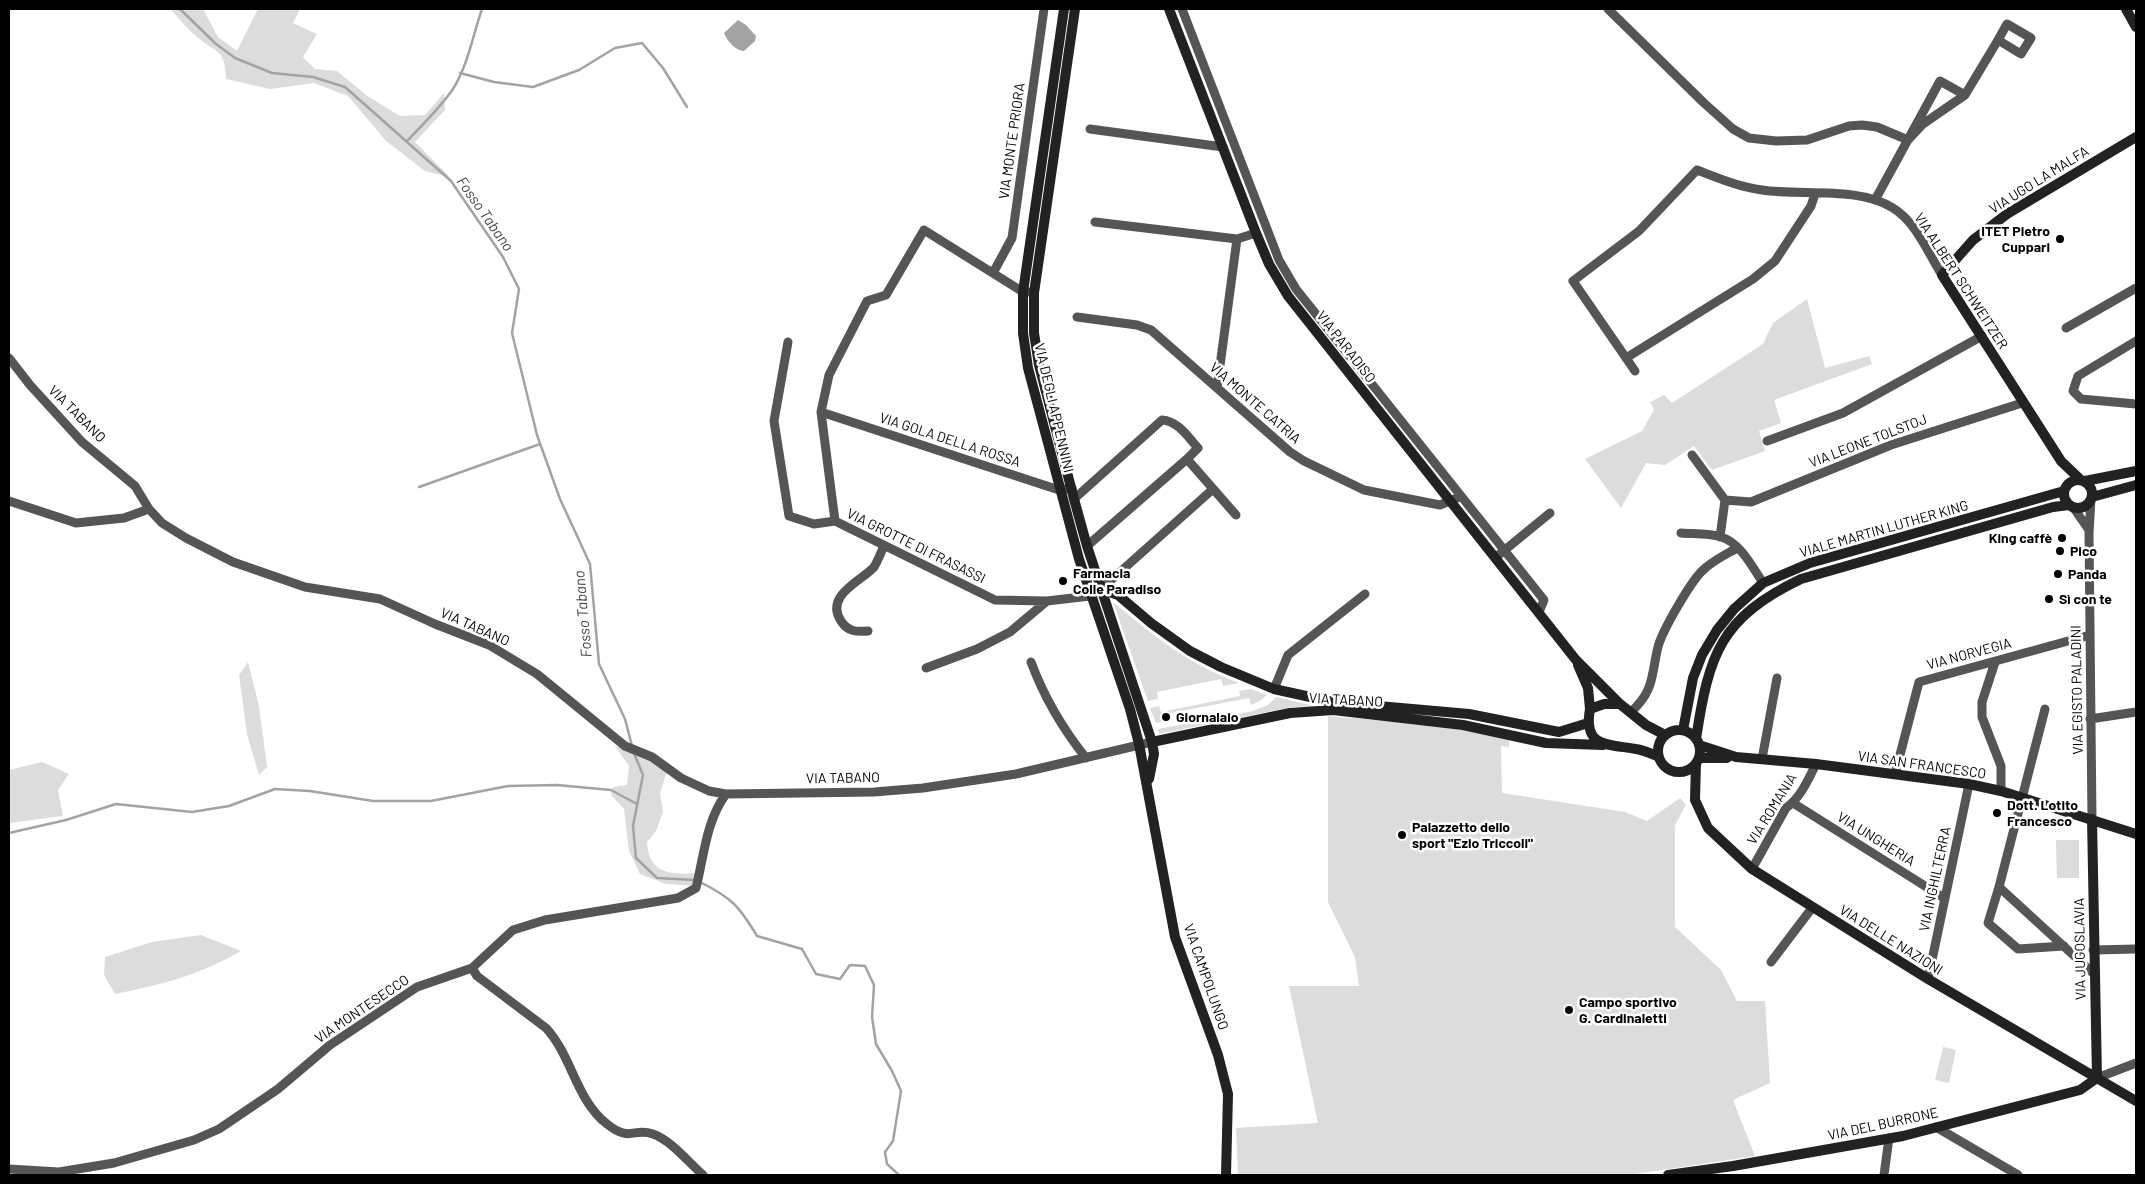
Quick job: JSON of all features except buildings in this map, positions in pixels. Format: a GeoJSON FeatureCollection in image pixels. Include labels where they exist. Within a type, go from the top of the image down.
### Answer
{"type":"FeatureCollection","features":[{"type":"Feature","properties":{"kind":"street","name":"VIA MONTE PRIORA"},"geometry":{"type":"LineString","coordinates":[[993,273],[1012,238],[1044,9]]}},
{"type":"Feature","properties":{"kind":"street","name":"VIA DEGLI APPENNINI"},"geometry":{"type":"LineString","coordinates":[[1064,9],[1029,292],[1040,365],[1087,546],[1152,742]]}},
{"type":"Feature","properties":{"kind":"street","name":"VIA DEGLI APPENNINI"},"geometry":{"type":"LineString","coordinates":[[1075,9],[1023,333],[1028,368],[1059,490],[1090,596],[1130,709],[1139,744]]}},
{"type":"Feature","properties":{"kind":"street","name":"VIA PARADISO"},"geometry":{"type":"LineString","coordinates":[[1169,9],[1256,233],[1269,264],[1288,296],[1576,660]]}},
{"type":"Feature","properties":{"kind":"street"},"geometry":{"type":"LineString","coordinates":[[1182,9],[1279,260],[1296,289],[1544,600],[1538,612]]}},
{"type":"Feature","properties":{"kind":"street"},"geometry":{"type":"LineString","coordinates":[[1608,9],[1704,103],[1733,129],[1748,138],[1776,141],[1807,140],[1849,126],[1862,125],[1877,127],[1908,140]]}},
{"type":"Feature","properties":{"kind":"street"},"geometry":{"type":"LineString","coordinates":[[2126,9],[2136,26]]}},
{"type":"Feature","properties":{"kind":"street"},"geometry":{"type":"LineString","coordinates":[[1908,140],[1923,124],[1965,95],[1998,40]]}},
{"type":"Feature","properties":{"kind":"street"},"geometry":{"type":"LineString","coordinates":[[1875,200],[1940,81],[1965,95]]}},
{"type":"Feature","properties":{"kind":"street"},"geometry":{"type":"LineString","coordinates":[[1090,129],[1223,148]]}},
{"type":"Feature","properties":{"kind":"street","name":"VIA UGO LA MALFA"},"geometry":{"type":"LineString","coordinates":[[1942,275],[1973,240],[2007,214],[2136,137]]}},
{"type":"Feature","properties":{"kind":"street","name":"VIA ALBERT SCHWEITZER"},"geometry":{"type":"LineString","coordinates":[[1626,358],[1573,281],[1639,232],[1697,170],[1731,184],[1762,190],[1875,200],[1894,208],[1910,224],[1982,336],[2022,403],[2064,466],[2083,481]]}},
{"type":"Feature","properties":{"kind":"street"},"geometry":{"type":"LineString","coordinates":[[1635,371],[1626,358],[1753,279],[1775,261],[1811,206],[1815,194]]}},
{"type":"Feature","properties":{"kind":"street"},"geometry":{"type":"LineString","coordinates":[[1095,222],[1238,239],[1256,233]]}},
{"type":"Feature","properties":{"kind":"street","name":"VIA GROTTE DI FRASASSI"},"geometry":{"type":"LineString","coordinates":[[1029,292],[993,273],[924,230],[886,296],[867,301],[829,375],[821,412],[835,521],[995,600],[1047,601],[1090,596]]}},
{"type":"Feature","properties":{"kind":"street"},"geometry":{"type":"LineString","coordinates":[[1217,388],[1238,239]]}},
{"type":"Feature","properties":{"kind":"street"},"geometry":{"type":"LineString","coordinates":[[2066,328],[2136,288]]}},
{"type":"Feature","properties":{"kind":"street","name":"VIA MONTE CATRIA"},"geometry":{"type":"LineString","coordinates":[[1077,317],[1137,325],[1151,330],[1290,452],[1312,465],[1364,490],[1440,505],[1452,502]]}},
{"type":"Feature","properties":{"kind":"street"},"geometry":{"type":"LineString","coordinates":[[1767,442],[1843,413],[1982,336]]}},
{"type":"Feature","properties":{"kind":"street"},"geometry":{"type":"LineString","coordinates":[[2136,341],[2078,376],[2073,391],[2081,399],[2136,404]]}},
{"type":"Feature","properties":{"kind":"street"},"geometry":{"type":"LineString","coordinates":[[788,342],[774,421],[789,516],[814,524],[835,521]]}},
{"type":"Feature","properties":{"kind":"street","name":"VIA TABANO"},"geometry":{"type":"LineString","coordinates":[[9,358],[30,385],[82,442],[135,486],[150,509],[162,522],[186,538],[233,562],[305,587],[380,599],[435,624],[489,645],[537,674],[625,746],[641,751],[681,778],[709,791],[726,794],[874,792],[923,788],[1016,774],[1139,744],[1290,713],[1332,710],[1463,725],[1546,742],[1638,749],[1659,757]]}},
{"type":"Feature","properties":{"kind":"street","name":"VIA LEONE TOLSTOJ"},"geometry":{"type":"LineString","coordinates":[[1725,500],[1751,502],[1891,445],[2022,403]]}},
{"type":"Feature","properties":{"kind":"street","name":"VIA GOLA DELLA ROSSA"},"geometry":{"type":"LineString","coordinates":[[821,412],[1073,494]]}},
{"type":"Feature","properties":{"kind":"street"},"geometry":{"type":"LineString","coordinates":[[1073,494],[1162,420],[1167,420],[1178,426],[1198,448],[1087,546]]}},
{"type":"Feature","properties":{"kind":"street"},"geometry":{"type":"LineString","coordinates":[[1692,455],[1725,500],[1720,536]]}},
{"type":"Feature","properties":{"kind":"street"},"geometry":{"type":"LineString","coordinates":[[1187,459],[1236,514]]}},
{"type":"Feature","properties":{"kind":"street","name":"VIA ALBERT SCHWEITZER"},"geometry":{"type":"LineString","coordinates":[[2064,466],[2067,479],[2065,489]]}},
{"type":"Feature","properties":{"kind":"street","name":"VIALE MARTIN LUTHER KING"},"geometry":{"type":"LineString","coordinates":[[1683,730],[1693,678],[1702,655],[1717,630],[1734,609],[1763,583],[1810,563],[2065,489],[2072,481],[2083,481],[2136,472]]}},
{"type":"Feature","properties":{"kind":"street"},"geometry":{"type":"LineString","coordinates":[[2083,481],[2092,490],[2092,498]]}},
{"type":"Feature","properties":{"kind":"street","name":"VIALE MARTIN LUTHER KING"},"geometry":{"type":"LineString","coordinates":[[1698,742],[1710,666],[1724,638],[1749,611],[1774,592],[1801,579],[2053,507],[2086,505],[2092,498],[2136,485]]}},
{"type":"Feature","properties":{"kind":"street"},"geometry":{"type":"LineString","coordinates":[[1090,596],[1101,589],[1213,489]]}},
{"type":"Feature","properties":{"kind":"street"},"geometry":{"type":"LineString","coordinates":[[2065,489],[2065,498],[2089,530]]}},
{"type":"Feature","properties":{"kind":"street"},"geometry":{"type":"LineString","coordinates":[[1452,502],[1461,495]]}},
{"type":"Feature","properties":{"kind":"street","name":"VIA EGISTO PALADINI"},"geometry":{"type":"LineString","coordinates":[[2092,498],[2089,530],[2092,820]]}},
{"type":"Feature","properties":{"kind":"street"},"geometry":{"type":"LineString","coordinates":[[11,503],[76,523],[124,518],[150,509]]}},
{"type":"Feature","properties":{"kind":"street"},"geometry":{"type":"LineString","coordinates":[[1495,558],[1550,513]]}},
{"type":"Feature","properties":{"kind":"street"},"geometry":{"type":"LineString","coordinates":[[1681,533],[1720,536],[1730,541],[1763,583]]}},
{"type":"Feature","properties":{"kind":"street"},"geometry":{"type":"LineString","coordinates":[[868,631],[855,632],[844,626],[838,617],[839,601],[846,589],[874,566],[884,546]]}},
{"type":"Feature","properties":{"kind":"street"},"geometry":{"type":"LineString","coordinates":[[1631,712],[1643,701],[1654,678],[1658,647],[1663,632],[1701,572],[1711,563],[1737,548]]}},
{"type":"Feature","properties":{"kind":"street","name":"VIA TABANO"},"geometry":{"type":"LineString","coordinates":[[1101,589],[1118,595],[1151,623],[1190,651],[1221,667],[1274,688],[1333,702],[1469,714],[1537,730],[1559,732],[1588,723]]}},
{"type":"Feature","properties":{"kind":"street"},"geometry":{"type":"LineString","coordinates":[[1274,688],[1288,655],[1364,594]]}},
{"type":"Feature","properties":{"kind":"street"},"geometry":{"type":"LineString","coordinates":[[926,668],[977,649],[1010,632],[1047,601]]}},
{"type":"Feature","properties":{"kind":"street","name":"VIA NORVEGIA"},"geometry":{"type":"LineString","coordinates":[[1895,774],[1919,682],[2090,635]]}},
{"type":"Feature","properties":{"kind":"street"},"geometry":{"type":"LineString","coordinates":[[1576,660],[1620,704],[1646,725],[1665,736]]}},
{"type":"Feature","properties":{"kind":"street"},"geometry":{"type":"LineString","coordinates":[[1576,660],[1588,688],[1590,709],[1588,723],[1592,735],[1603,745]]}},
{"type":"Feature","properties":{"kind":"street"},"geometry":{"type":"LineString","coordinates":[[1031,662],[1039,684],[1056,717],[1086,758]]}},
{"type":"Feature","properties":{"kind":"street"},"geometry":{"type":"LineString","coordinates":[[1995,662],[1982,702],[1982,717],[2001,766],[2001,791]]}},
{"type":"Feature","properties":{"kind":"street"},"geometry":{"type":"LineString","coordinates":[[1762,759],[1777,678]]}},
{"type":"Feature","properties":{"kind":"street"},"geometry":{"type":"LineString","coordinates":[[1590,709],[1604,704],[1620,704]]}},
{"type":"Feature","properties":{"kind":"street"},"geometry":{"type":"LineString","coordinates":[[2045,708],[1988,923],[2018,949],[2064,946]]}},
{"type":"Feature","properties":{"kind":"street"},"geometry":{"type":"LineString","coordinates":[[2090,719],[2136,712]]}},
{"type":"Feature","properties":{"kind":"street"},"geometry":{"type":"LineString","coordinates":[[1697,761],[1698,742],[1683,730],[1676,730],[1665,736],[1659,745],[1659,757],[1662,763],[1673,771],[1685,771],[1697,761],[1736,758]]}},
{"type":"Feature","properties":{"kind":"street","name":"VIA CAMPOLUNGO"},"geometry":{"type":"LineString","coordinates":[[1148,788],[1154,754],[1152,742]]}},
{"type":"Feature","properties":{"kind":"street","name":"VIA SAN FRANCESCO"},"geometry":{"type":"LineString","coordinates":[[1698,742],[1736,758],[1816,764],[1969,784],[2001,791],[2136,834]]}},
{"type":"Feature","properties":{"kind":"street","name":"VIA CAMPOLUNGO"},"geometry":{"type":"LineString","coordinates":[[1139,744],[1175,937],[1218,1056],[1228,1094],[1226,1175]]}},
{"type":"Feature","properties":{"kind":"street","name":"VIA DELLE NAZIONI"},"geometry":{"type":"LineString","coordinates":[[1697,761],[1695,800],[1708,828],[1752,869],[1928,979],[2136,1101]]}},
{"type":"Feature","properties":{"kind":"street","name":"VIA ROMANIA"},"geometry":{"type":"LineString","coordinates":[[1752,869],[1786,808],[1793,803],[1804,787],[1816,764]]}},
{"type":"Feature","properties":{"kind":"street","name":"VIA INGHILTERRA"},"geometry":{"type":"LineString","coordinates":[[1928,979],[1969,784]]}},
{"type":"Feature","properties":{"kind":"street","name":"VIA MONTESECCO"},"geometry":{"type":"LineString","coordinates":[[9,1169],[58,1172],[114,1163],[202,1137],[219,1129],[278,1089],[330,1045],[417,987],[472,968],[513,930],[522,926],[678,898],[696,888],[711,823],[718,805],[726,794]]}},
{"type":"Feature","properties":{"kind":"street","name":"VIA UNGHERIA"},"geometry":{"type":"LineString","coordinates":[[1793,803],[1944,898]]}},
{"type":"Feature","properties":{"kind":"street","name":"VIA JUGOSLAVIA"},"geometry":{"type":"LineString","coordinates":[[2092,820],[2093,950],[2097,1078]]}},
{"type":"Feature","properties":{"kind":"street"},"geometry":{"type":"LineString","coordinates":[[1999,887],[2094,974]]}},
{"type":"Feature","properties":{"kind":"street"},"geometry":{"type":"LineString","coordinates":[[1771,962],[1812,908]]}},
{"type":"Feature","properties":{"kind":"street"},"geometry":{"type":"LineString","coordinates":[[2093,950],[2136,949]]}},
{"type":"Feature","properties":{"kind":"street"},"geometry":{"type":"LineString","coordinates":[[472,968],[476,976],[546,1028],[555,1038],[591,1108],[606,1124],[622,1134],[645,1132],[664,1140],[703,1175]]}},
{"type":"Feature","properties":{"kind":"street"},"geometry":{"type":"LineString","coordinates":[[2097,1078],[2136,1063]]}},
{"type":"Feature","properties":{"kind":"street","name":"VIA DEL BURRONE"},"geometry":{"type":"LineString","coordinates":[[1668,1175],[1734,1171],[1889,1138],[2080,1090],[2097,1078]]}},
{"type":"Feature","properties":{"kind":"street"},"geometry":{"type":"LineString","coordinates":[[1936,1127],[2018,1175]]}},
{"type":"Feature","properties":{"kind":"street"},"geometry":{"type":"LineString","coordinates":[[1884,1175],[1889,1138]]}},
{"type":"Feature","properties":{"kind":"shaded area"},"geometry":{"type":"Polygon","coordinates":[[[170,9],[203,9],[218,37],[237,51],[258,9],[300,9],[293,23],[317,34],[303,57],[315,69],[337,71],[366,95],[400,116],[425,115],[444,93],[445,110],[415,142],[450,177],[425,171],[386,141],[348,96],[314,83],[270,89],[226,79],[224,62],[219,53],[193,34],[170,9]]]}},
{"type":"Feature","properties":{"kind":"shaded area"},"geometry":{"type":"Polygon","coordinates":[[[738,20],[746,25],[756,36],[755,41],[744,51],[732,45],[724,33],[738,20]]]}},
{"type":"Feature","properties":{"kind":"shaded area"},"geometry":{"type":"Polygon","coordinates":[[[1807,299],[1825,368],[1869,356],[1872,364],[1774,400],[1781,423],[1759,431],[1765,451],[1712,470],[1694,446],[1665,465],[1646,463],[1621,508],[1585,459],[1642,431],[1654,410],[1650,402],[1664,395],[1672,403],[1763,344],[1773,323],[1807,299]]]}},
{"type":"Feature","properties":{"kind":"shaded area"},"geometry":{"type":"Polygon","coordinates":[[[1113,602],[1143,627],[1188,658],[1221,676],[1239,683],[1223,686],[1221,679],[1157,692],[1158,699],[1148,701],[1113,602]]]}},
{"type":"Feature","properties":{"kind":"shaded area"},"geometry":{"type":"Polygon","coordinates":[[[248,662],[259,706],[267,767],[259,775],[247,734],[239,675],[248,662]]]}},
{"type":"Feature","properties":{"kind":"shaded area"},"geometry":{"type":"Polygon","coordinates":[[[1251,689],[1267,695],[1251,705],[1249,698],[1171,713],[1172,719],[1156,723],[1150,708],[1159,706],[1161,712],[1240,696],[1239,691],[1251,689]]]}},
{"type":"Feature","properties":{"kind":"shaded area"},"geometry":{"type":"Polygon","coordinates":[[[1276,697],[1315,706],[1292,707],[1159,734],[1158,729],[1253,711],[1268,705],[1276,697]]]}},
{"type":"Feature","properties":{"kind":"shaded area"},"geometry":{"type":"Polygon","coordinates":[[[1328,716],[1437,725],[1509,739],[1509,747],[1501,746],[1502,793],[1625,812],[1647,821],[1680,798],[1686,805],[1675,825],[1675,927],[1721,970],[1737,1001],[1765,1001],[1770,1083],[1733,1100],[1755,1156],[1629,1175],[1238,1175],[1236,1128],[1318,1123],[1289,986],[1359,986],[1355,957],[1328,902],[1328,716]]]}},
{"type":"Feature","properties":{"kind":"shaded area"},"geometry":{"type":"Polygon","coordinates":[[[615,746],[642,755],[667,771],[660,793],[663,812],[656,831],[647,842],[649,853],[652,861],[657,866],[670,873],[697,873],[695,886],[666,884],[640,874],[629,851],[624,809],[611,795],[613,787],[627,785],[629,766],[615,746]]]}},
{"type":"Feature","properties":{"kind":"shaded area"},"geometry":{"type":"Polygon","coordinates":[[[42,762],[69,774],[58,790],[63,816],[9,823],[9,770],[42,762]]]}},
{"type":"Feature","properties":{"kind":"shaded area"},"geometry":{"type":"Polygon","coordinates":[[[2056,840],[2079,840],[2079,878],[2057,878],[2056,840]]]}},
{"type":"Feature","properties":{"kind":"shaded area"},"geometry":{"type":"Polygon","coordinates":[[[201,935],[241,951],[195,973],[148,987],[115,994],[104,975],[105,957],[152,942],[201,935]]]}},
{"type":"Feature","properties":{"kind":"shaded area"},"geometry":{"type":"Polygon","coordinates":[[[1943,1047],[1956,1050],[1949,1083],[1935,1080],[1943,1047]]]}},
{"type":"Feature","properties":{"kind":"waterway","name":"Fosso Tabano"},"geometry":{"type":"LineString","coordinates":[[180,9],[216,44],[235,58],[272,73],[313,77],[345,87],[451,181],[503,257],[519,289],[512,333],[537,435],[560,499],[590,564],[599,664],[625,719],[632,746]]}},
{"type":"Feature","properties":{"kind":"waterway"},"geometry":{"type":"LineString","coordinates":[[407,141],[453,89],[466,60],[482,9]]}},
{"type":"Feature","properties":{"kind":"waterway"},"geometry":{"type":"LineString","coordinates":[[460,73],[494,82],[533,87],[579,70],[615,48],[642,43],[663,68],[687,107]]}},
{"type":"Feature","properties":{"kind":"waterway"},"geometry":{"type":"LineString","coordinates":[[419,487],[540,444]]}},
{"type":"Feature","properties":{"kind":"waterway","name":"Fosso Tabano"},"geometry":{"type":"LineString","coordinates":[[633,751],[643,775],[633,826],[636,858],[657,878],[695,880]]}},
{"type":"Feature","properties":{"kind":"waterway"},"geometry":{"type":"LineString","coordinates":[[9,833],[66,820],[116,804],[192,812],[229,806],[275,789],[310,791],[373,801],[431,801],[508,786],[557,785],[611,790],[637,804]]}},
{"type":"Feature","properties":{"kind":"waterway","name":"Fosso Tabano"},"geometry":{"type":"LineString","coordinates":[[700,882],[720,893],[734,904],[757,936],[802,949],[816,974],[840,979],[850,965],[865,966],[874,985],[872,1017],[876,1044],[901,1091],[893,1141],[885,1152],[887,1164],[899,1175]]}},
{"type":"Feature","properties":{"kind":"place","name":"ITET Pietro Cuppari"},"geometry":{"type":"Point","coordinates":[2060,239]}},
{"type":"Feature","properties":{"kind":"place","name":"King caffè"},"geometry":{"type":"Point","coordinates":[2062,538]}},
{"type":"Feature","properties":{"kind":"place","name":"Pico"},"geometry":{"type":"Point","coordinates":[2060,551]}},
{"type":"Feature","properties":{"kind":"place","name":"Panda"},"geometry":{"type":"Point","coordinates":[2058,574]}},
{"type":"Feature","properties":{"kind":"place","name":"Farmacia Colle Paradiso"},"geometry":{"type":"Point","coordinates":[1063,581]}},
{"type":"Feature","properties":{"kind":"place","name":"Sì con te"},"geometry":{"type":"Point","coordinates":[2049,599]}},
{"type":"Feature","properties":{"kind":"place","name":"Giornalaio"},"geometry":{"type":"Point","coordinates":[1166,717]}},
{"type":"Feature","properties":{"kind":"place","name":"Dott. Lotito Francesco"},"geometry":{"type":"Point","coordinates":[1997,813]}},
{"type":"Feature","properties":{"kind":"place","name":"Palazzetto dello sport \"Ezio Triccoli\""},"geometry":{"type":"Point","coordinates":[1402,835]}},
{"type":"Feature","properties":{"kind":"place","name":"Campo sportivo G. Cardinaletti"},"geometry":{"type":"Point","coordinates":[1569,1010]}}]}
